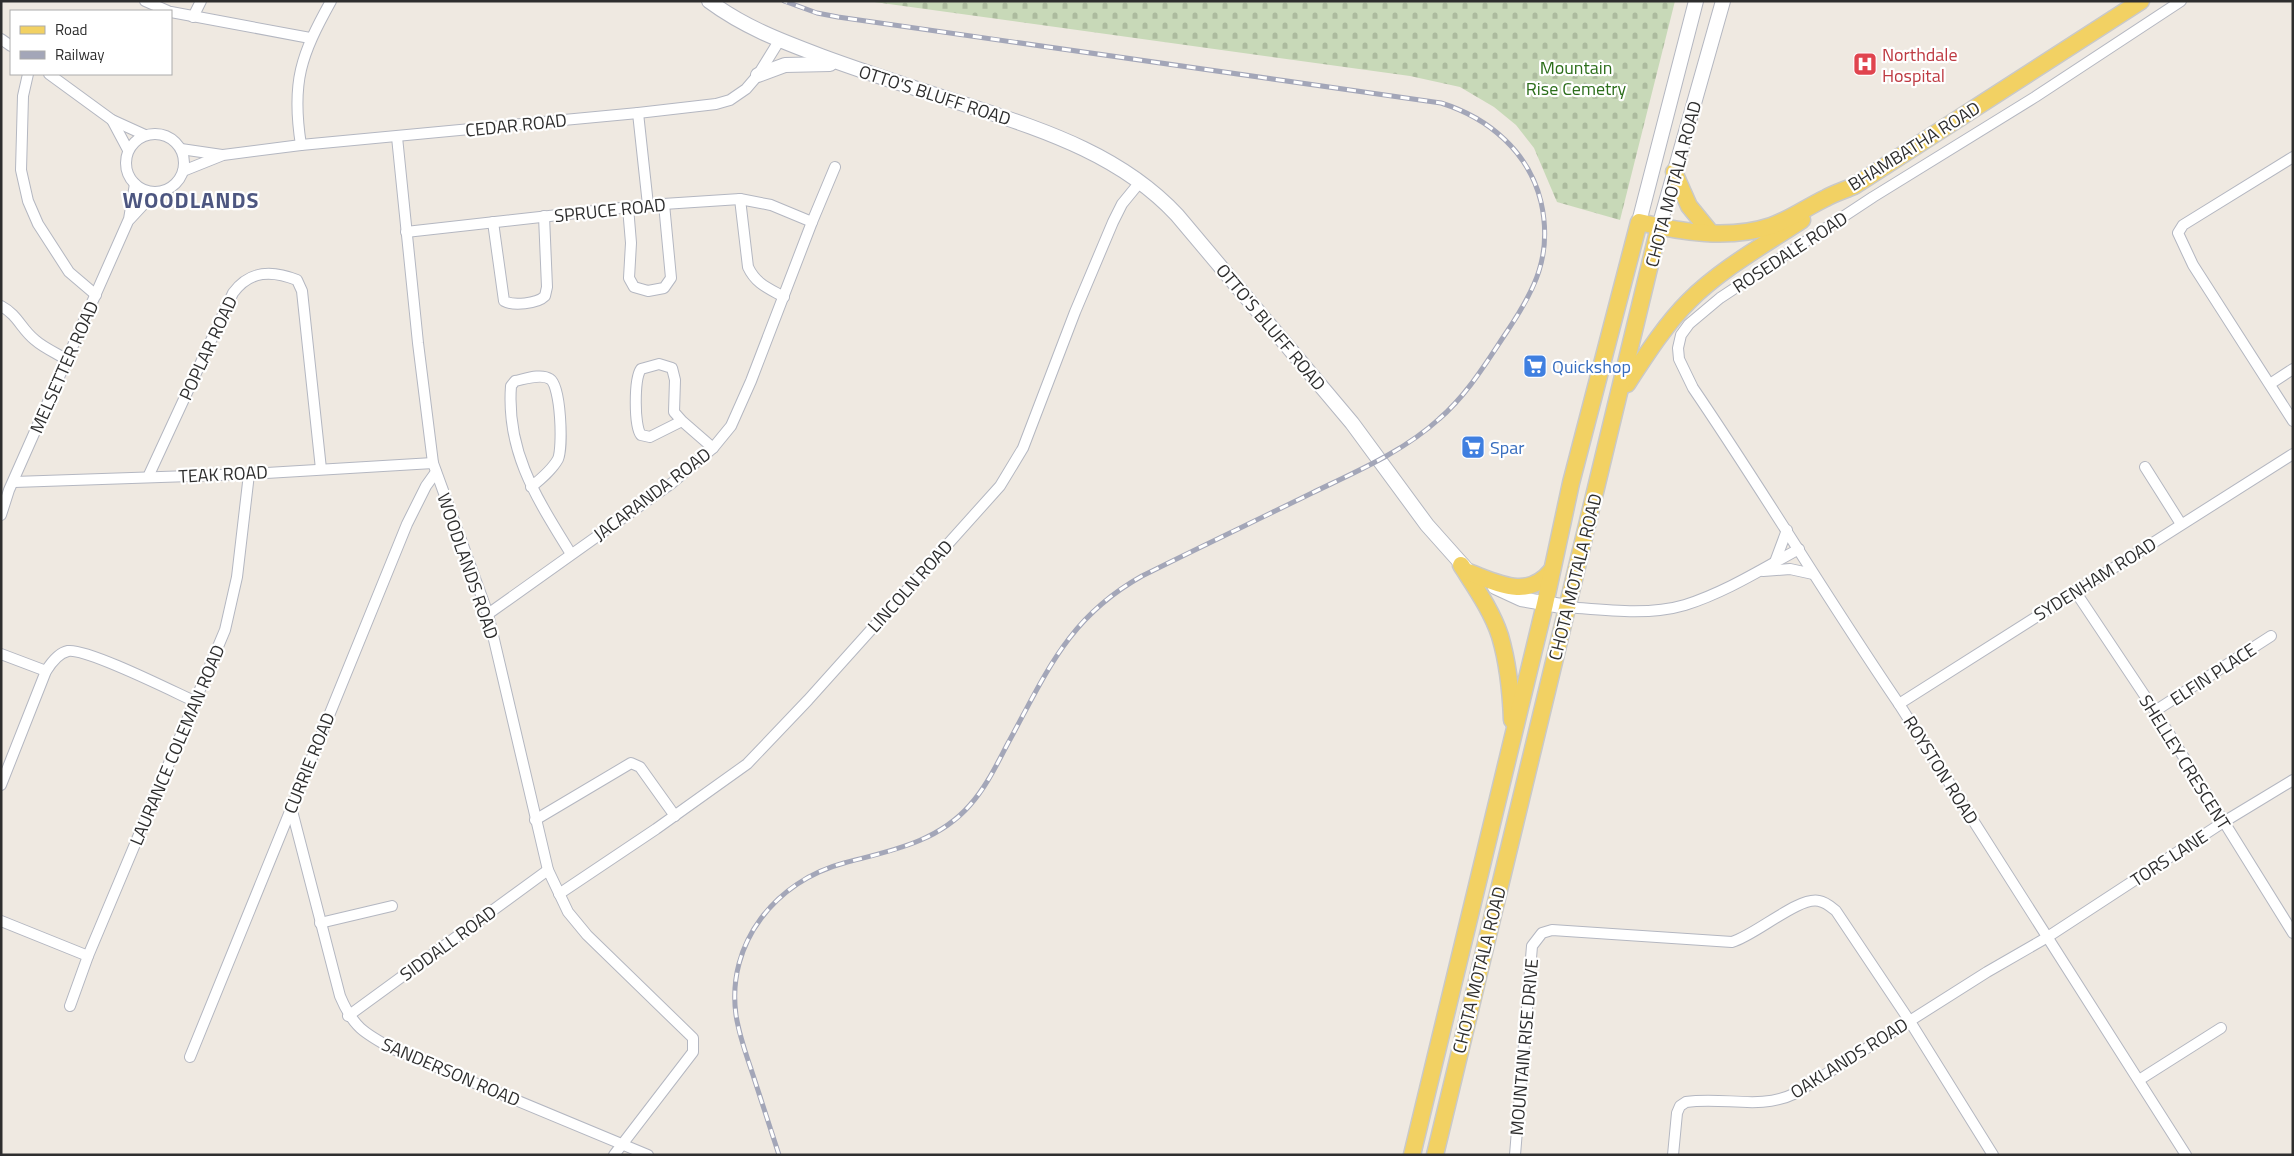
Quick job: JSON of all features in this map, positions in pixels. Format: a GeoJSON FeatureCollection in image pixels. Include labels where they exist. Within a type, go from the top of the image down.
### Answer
{"type":"FeatureCollection","features":[{"type":"Feature","properties":{"kind":"main road","name":"OTTO'S BLUFF ROAD"},"geometry":{"type":"LineString","coordinates":[[709,1],[751,28],[779,41],[1075,143],[1140,182],[1178,215],[1352,423],[1427,525],[1465,568],[1501,591],[1522,599],[1567,607]]}},
{"type":"Feature","properties":{"kind":"main road","name":"CHOTA MOTALA ROAD"},"geometry":{"type":"LineString","coordinates":[[1412,1155],[1545,604],[1571,483],[1696,1]]}},
{"type":"Feature","properties":{"kind":"main road","name":"CHOTA MOTALA ROAD"},"geometry":{"type":"LineString","coordinates":[[1435,1155],[1659,227],[1723,1]]}},
{"type":"Feature","properties":{"kind":"main road","name":"BHAMBATHA ROAD"},"geometry":{"type":"LineString","coordinates":[[1639,222],[1659,227],[1733,234],[1770,226],[1854,186],[2141,1]]}},
{"type":"Feature","properties":{"kind":"main road"},"geometry":{"type":"LineString","coordinates":[[758,76],[785,66],[801,64],[846,65]]}},
{"type":"Feature","properties":{"kind":"main road"},"geometry":{"type":"LineString","coordinates":[[1674,172],[1689,206],[1712,233]]}},
{"type":"Feature","properties":{"kind":"main road"},"geometry":{"type":"LineString","coordinates":[[1620,394],[1657,338],[1690,300],[1732,267],[1854,186]]}},
{"type":"Feature","properties":{"kind":"main road"},"geometry":{"type":"LineString","coordinates":[[1465,568],[1508,585],[1526,587],[1538,584],[1552,571]]}},
{"type":"Feature","properties":{"kind":"main road"},"geometry":{"type":"LineString","coordinates":[[1465,568],[1500,636],[1511,695],[1513,737]]}},
{"type":"Feature","properties":{"kind":"street"},"geometry":{"type":"LineString","coordinates":[[145,1],[165,10]]}},
{"type":"Feature","properties":{"kind":"street"},"geometry":{"type":"LineString","coordinates":[[193,17],[201,1]]}},
{"type":"Feature","properties":{"kind":"street"},"geometry":{"type":"LineString","coordinates":[[301,145],[296,87],[310,38],[331,1]]}},
{"type":"Feature","properties":{"kind":"street","name":"ROSEDALE ROAD"},"geometry":{"type":"LineString","coordinates":[[1693,388],[1679,359],[1678,348],[1681,335],[1689,324],[1720,298],[1873,197],[2035,97],[2181,1]]}},
{"type":"Feature","properties":{"kind":"street"},"geometry":{"type":"LineString","coordinates":[[172,12],[310,38]]}},
{"type":"Feature","properties":{"kind":"street","name":"CEDAR ROAD"},"geometry":{"type":"LineString","coordinates":[[181,149],[223,155],[301,145],[716,104],[730,100],[746,89],[758,76],[779,41]]}},
{"type":"Feature","properties":{"kind":"street"},"geometry":{"type":"LineString","coordinates":[[28,75],[22,96],[21,170],[28,201],[38,224],[65,265],[96,295]]}},
{"type":"Feature","properties":{"kind":"street"},"geometry":{"type":"LineString","coordinates":[[50,75],[112,120],[145,135]]}},
{"type":"Feature","properties":{"kind":"street"},"geometry":{"type":"LineString","coordinates":[[638,113],[648,205]]}},
{"type":"Feature","properties":{"kind":"street"},"geometry":{"type":"LineString","coordinates":[[112,120],[128,150]]}},
{"type":"Feature","properties":{"kind":"street"},"geometry":{"type":"LineString","coordinates":[[155,133],[166,135],[181,149],[184,160],[183,172],[177,182],[167,189],[155,192],[144,190],[135,184],[126,168],[125,159],[128,150],[135,141],[145,135],[155,133]]}},
{"type":"Feature","properties":{"kind":"street","name":"WOODLANDS ROAD"},"geometry":{"type":"LineString","coordinates":[[397,137],[406,232],[434,468],[488,614],[548,870],[568,912],[587,935],[686,1029],[693,1038],[693,1052],[622,1144]]}},
{"type":"Feature","properties":{"kind":"street","name":"CEDAR ROAD"},"geometry":{"type":"LineString","coordinates":[[183,172],[223,155]]}},
{"type":"Feature","properties":{"kind":"street"},"geometry":{"type":"LineString","coordinates":[[2293,157],[2183,225],[2178,233],[2193,265],[2293,421]]}},
{"type":"Feature","properties":{"kind":"street","name":"JACARANDA ROAD"},"geometry":{"type":"LineString","coordinates":[[488,614],[672,483],[714,448],[731,426],[835,167]]}},
{"type":"Feature","properties":{"kind":"street","name":"LINCOLN ROAD"},"geometry":{"type":"LineString","coordinates":[[559,894],[675,816],[747,764],[814,693],[1000,486],[1023,448],[1075,312],[1113,222],[1122,204],[1140,182]]}},
{"type":"Feature","properties":{"kind":"street","name":"MELSETTER ROAD"},"geometry":{"type":"LineString","coordinates":[[1,514],[4,502],[66,359],[129,219],[135,184]]}},
{"type":"Feature","properties":{"kind":"street","name":"MELSETTER ROAD"},"geometry":{"type":"LineString","coordinates":[[129,219],[155,192]]}},
{"type":"Feature","properties":{"kind":"street"},"geometry":{"type":"LineString","coordinates":[[740,199],[748,266],[753,277],[760,284],[784,296]]}},
{"type":"Feature","properties":{"kind":"street","name":"SPRUCE ROAD"},"geometry":{"type":"LineString","coordinates":[[406,232],[648,205],[740,199],[771,205],[812,222]]}},
{"type":"Feature","properties":{"kind":"street"},"geometry":{"type":"LineString","coordinates":[[628,207],[631,283],[639,290],[654,290],[664,288],[671,278],[664,204]]}},
{"type":"Feature","properties":{"kind":"street"},"geometry":{"type":"LineString","coordinates":[[493,222],[504,301],[515,303],[537,301],[545,296],[547,287],[544,216]]}},
{"type":"Feature","properties":{"kind":"street","name":"POPLAR ROAD"},"geometry":{"type":"LineString","coordinates":[[148,478],[233,293],[247,278],[265,274],[286,276],[297,280],[302,290],[321,469]]}},
{"type":"Feature","properties":{"kind":"street"},"geometry":{"type":"LineString","coordinates":[[1,306],[20,320],[34,340],[66,359]]}},
{"type":"Feature","properties":{"kind":"street"},"geometry":{"type":"LineString","coordinates":[[682,421],[650,438],[641,434],[638,426],[636,389],[638,374],[641,369],[659,364],[672,368],[675,380],[674,412],[714,448]]}},
{"type":"Feature","properties":{"kind":"street"},"geometry":{"type":"LineString","coordinates":[[2270,384],[2293,369]]}},
{"type":"Feature","properties":{"kind":"street"},"geometry":{"type":"LineString","coordinates":[[531,487],[555,464],[560,448],[559,404],[555,386],[551,380],[545,377],[515,381],[511,386],[516,446],[531,487],[571,554]]}},
{"type":"Feature","properties":{"kind":"street","name":"ROYSTON ROAD"},"geometry":{"type":"LineString","coordinates":[[1693,388],[1787,530],[1852,636],[1899,704],[2046,938],[2186,1155]]}},
{"type":"Feature","properties":{"kind":"street","name":"SYDENHAM ROAD"},"geometry":{"type":"LineString","coordinates":[[1899,704],[2293,454]]}},
{"type":"Feature","properties":{"kind":"street"},"geometry":{"type":"LineString","coordinates":[[2145,467],[2181,524]]}},
{"type":"Feature","properties":{"kind":"street","name":"TEAK ROAD"},"geometry":{"type":"LineString","coordinates":[[14,482],[249,474],[321,469],[434,468]]}},
{"type":"Feature","properties":{"kind":"street","name":"CURRIE ROAD"},"geometry":{"type":"LineString","coordinates":[[190,1058],[407,524],[434,468]]}},
{"type":"Feature","properties":{"kind":"street","name":"LAURANCE COLEMAN ROAD"},"geometry":{"type":"LineString","coordinates":[[70,1006],[88,956],[225,630],[233,605],[249,474]]}},
{"type":"Feature","properties":{"kind":"street"},"geometry":{"type":"LineString","coordinates":[[1775,562],[1787,530]]}},
{"type":"Feature","properties":{"kind":"street","name":"OTTO'S BLUFF ROAD"},"geometry":{"type":"LineString","coordinates":[[1567,607],[1633,611],[1684,605],[1718,593],[1799,549]]}},
{"type":"Feature","properties":{"kind":"street"},"geometry":{"type":"LineString","coordinates":[[1756,572],[1790,569],[1814,574]]}},
{"type":"Feature","properties":{"kind":"street","name":"SHELLEY CRESCENT"},"geometry":{"type":"LineString","coordinates":[[2075,591],[2155,711],[2222,823],[2293,933]]}},
{"type":"Feature","properties":{"kind":"street","name":"ELFIN PLACE"},"geometry":{"type":"LineString","coordinates":[[2155,711],[2271,636]]}},
{"type":"Feature","properties":{"kind":"street"},"geometry":{"type":"LineString","coordinates":[[1,785],[46,671],[58,656],[68,651],[80,652],[109,663],[196,702]]}},
{"type":"Feature","properties":{"kind":"street"},"geometry":{"type":"LineString","coordinates":[[1,654],[46,671]]}},
{"type":"Feature","properties":{"kind":"street"},"geometry":{"type":"LineString","coordinates":[[536,820],[631,763],[640,767],[675,816]]}},
{"type":"Feature","properties":{"kind":"street","name":"TORS LANE"},"geometry":{"type":"LineString","coordinates":[[2046,938],[2222,823],[2293,780]]}},
{"type":"Feature","properties":{"kind":"street","name":"SANDERSON ROAD"},"geometry":{"type":"LineString","coordinates":[[291,807],[340,996],[348,1016],[365,1034],[393,1049],[648,1155]]}},
{"type":"Feature","properties":{"kind":"street","name":"SIDDALL ROAD"},"geometry":{"type":"LineString","coordinates":[[348,1016],[548,870]]}},
{"type":"Feature","properties":{"kind":"street","name":"MOUNTAIN RISE DRIVE"},"geometry":{"type":"LineString","coordinates":[[1515,1155],[1532,946],[1542,933],[1552,930],[1582,931],[1732,942],[1744,938],[1797,906],[1810,900],[1818,900],[1836,911],[1909,1020],[1993,1155]]}},
{"type":"Feature","properties":{"kind":"street"},"geometry":{"type":"LineString","coordinates":[[320,923],[392,906]]}},
{"type":"Feature","properties":{"kind":"street"},"geometry":{"type":"LineString","coordinates":[[1,921],[88,956]]}},
{"type":"Feature","properties":{"kind":"street","name":"OAKLANDS ROAD"},"geometry":{"type":"LineString","coordinates":[[1673,1155],[1677,1112],[1680,1106],[1686,1102],[1756,1103],[1781,1100],[1796,1093],[1909,1020],[2046,938]]}},
{"type":"Feature","properties":{"kind":"street"},"geometry":{"type":"LineString","coordinates":[[2139,1080],[2221,1028]]}},
{"type":"Feature","properties":{"kind":"street"},"geometry":{"type":"LineString","coordinates":[[614,1155],[622,1144]]}},
{"type":"Feature","properties":{"kind":"green space","name":"Mountain Rise Cemetry"},"geometry":{"type":"Polygon","coordinates":[[[867,1],[1675,1],[1620,220],[1557,202],[1534,148],[1516,125],[1494,107],[1460,87],[1410,76],[867,1]]]}},
{"type":"Feature","properties":{"kind":"railway"},"geometry":{"type":"LineString","coordinates":[[779,1155],[743,1044],[736,1015],[735,989],[739,963],[748,940],[761,919],[777,900],[797,884],[819,872],[912,844],[943,828],[957,818],[986,784],[1047,671],[1061,650],[1095,610],[1116,592],[1142,576],[1378,461],[1410,442],[1439,419],[1458,400],[1475,378],[1525,302],[1539,271],[1545,239],[1541,202],[1535,184],[1517,153],[1491,128],[1475,118],[1441,103],[838,17],[817,13],[784,1]]}},
{"type":"Feature","properties":{"kind":"place","name":"Northdale Hospital"},"geometry":{"type":"Point","coordinates":[1865,64]}},
{"type":"Feature","properties":{"kind":"place","name":"Quickshop"},"geometry":{"type":"Point","coordinates":[1535,366]}},
{"type":"Feature","properties":{"kind":"place","name":"Spar"},"geometry":{"type":"Point","coordinates":[1473,447]}},
{"type":"Feature","properties":{"kind":"district","name":"WOODLANDS"},"geometry":{"type":"Point","coordinates":[191,200]}}]}
